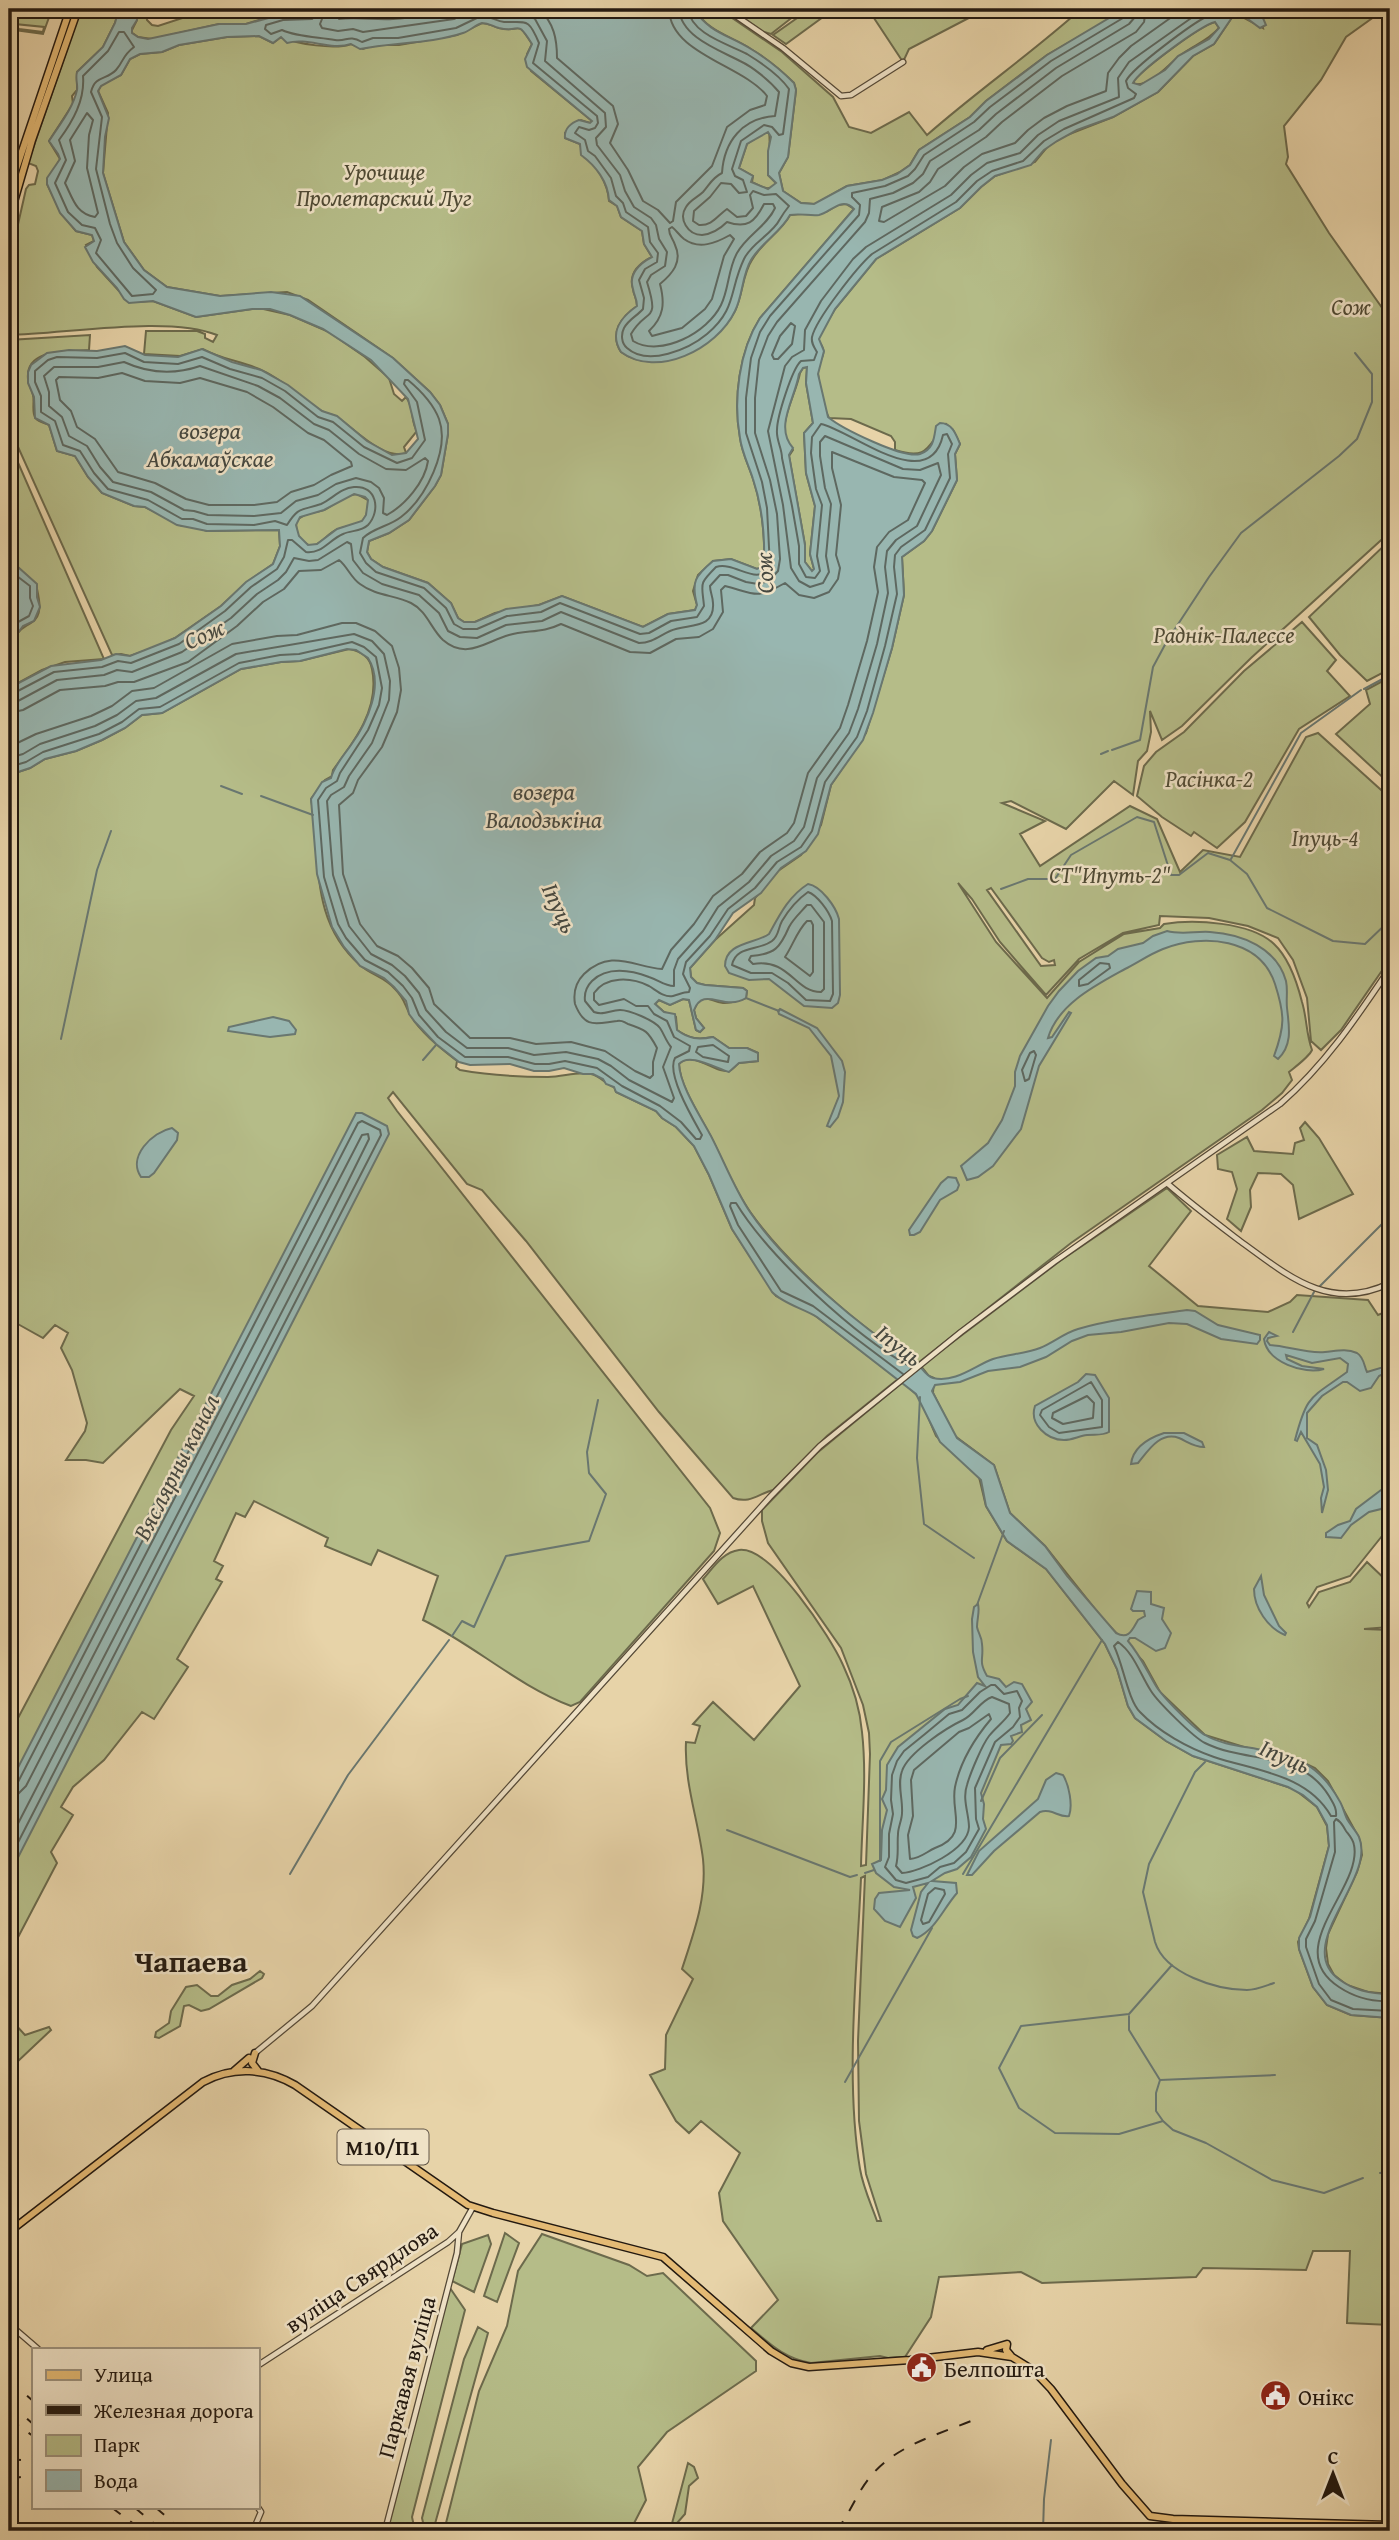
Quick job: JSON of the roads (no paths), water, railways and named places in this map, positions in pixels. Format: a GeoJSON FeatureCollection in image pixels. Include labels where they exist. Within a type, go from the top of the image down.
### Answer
{"type":"FeatureCollection","features":[{"type":"Feature","properties":{"kind":"main road"},"geometry":{"type":"LineString","coordinates":[[9,190],[70,9]]}},
{"type":"Feature","properties":{"kind":"main road"},"geometry":{"type":"LineString","coordinates":[[9,219],[32,140],[78,9]]}},
{"type":"Feature","properties":{"kind":"main road"},"geometry":{"type":"LineString","coordinates":[[255,2053],[252,2063],[259,2072]]}},
{"type":"Feature","properties":{"kind":"main road"},"geometry":{"type":"LineString","coordinates":[[234,2071],[249,2059]]}},
{"type":"Feature","properties":{"kind":"main road","name":"М10/П1"},"geometry":{"type":"LineString","coordinates":[[9,2232],[203,2082],[234,2071],[278,2076],[473,2207],[663,2257],[771,2351],[791,2363],[809,2367],[978,2352],[1012,2357],[1033,2370],[1045,2382],[1144,2511],[1155,2517],[1390,2525]]}},
{"type":"Feature","properties":{"kind":"main road"},"geometry":{"type":"LineString","coordinates":[[978,2352],[1007,2344],[1006,2350],[1012,2357]]}},
{"type":"Feature","properties":{"kind":"street"},"geometry":{"type":"LineString","coordinates":[[726,9],[783,48],[840,96],[851,95],[903,62]]}},
{"type":"Feature","properties":{"kind":"street"},"geometry":{"type":"LineString","coordinates":[[242,2071],[255,2053],[312,2006],[770,1497],[820,1446],[941,1348],[1054,1262],[1267,1114],[1300,1086],[1338,1044],[1390,968]]}},
{"type":"Feature","properties":{"kind":"street"},"geometry":{"type":"LineString","coordinates":[[1168,1184],[1298,1282],[1332,1293],[1346,1294],[1369,1292],[1390,1283]]}},
{"type":"Feature","properties":{"kind":"street","name":"вуліца Свярдлова"},"geometry":{"type":"LineString","coordinates":[[259,2365],[447,2242],[459,2232],[473,2207]]}},
{"type":"Feature","properties":{"kind":"street","name":"Паркавая вуліца"},"geometry":{"type":"LineString","coordinates":[[385,2531],[457,2253],[459,2232]]}},
{"type":"Feature","properties":{"kind":"street"},"geometry":{"type":"LineString","coordinates":[[9,2324],[37,2348]]}},
{"type":"Feature","properties":{"kind":"street"},"geometry":{"type":"LineString","coordinates":[[253,2531],[261,2517],[258,2508]]}},
{"type":"Feature","properties":{"kind":"water"},"geometry":{"type":"Polygon","coordinates":[[[119,9],[136,9],[137,20],[132,33],[148,39],[219,24],[246,24],[287,13],[339,9],[694,9],[713,29],[757,53],[794,83],[796,90],[788,157],[779,173],[783,191],[801,203],[814,204],[847,186],[882,180],[897,174],[910,165],[919,150],[970,117],[986,101],[1047,55],[1121,11],[1242,9],[1246,13],[1263,18],[1266,25],[1260,28],[1241,14],[1235,13],[1214,44],[1193,56],[1158,92],[1113,117],[1077,130],[1057,141],[1044,150],[1031,165],[995,176],[960,208],[876,259],[835,309],[819,339],[824,351],[818,374],[828,417],[873,442],[912,454],[920,454],[928,449],[936,426],[940,423],[948,425],[960,444],[955,454],[957,480],[932,531],[924,541],[902,557],[904,595],[873,713],[863,740],[831,785],[818,834],[806,851],[781,868],[761,893],[733,913],[715,940],[690,968],[691,977],[697,983],[743,988],[747,991],[746,998],[738,1002],[709,999],[698,1003],[694,1010],[696,1018],[704,1028],[700,1032],[696,1030],[689,1000],[683,999],[670,1005],[659,1000],[655,1004],[664,1012],[675,1014],[677,1030],[690,1037],[713,1037],[729,1048],[747,1048],[758,1053],[758,1061],[739,1063],[729,1072],[696,1060],[679,1064],[687,1091],[739,1194],[765,1232],[803,1273],[848,1313],[916,1363],[930,1377],[941,1379],[957,1376],[993,1359],[1034,1350],[1073,1331],[1091,1326],[1187,1310],[1195,1311],[1218,1325],[1260,1335],[1257,1344],[1221,1339],[1187,1324],[1169,1323],[1088,1335],[1020,1367],[988,1371],[960,1382],[935,1385],[932,1391],[957,1438],[994,1465],[1010,1513],[1045,1546],[1116,1633],[1127,1635],[1138,1620],[1145,1616],[1144,1611],[1131,1609],[1137,1591],[1151,1592],[1151,1604],[1164,1608],[1162,1619],[1171,1633],[1165,1648],[1156,1651],[1135,1638],[1128,1641],[1156,1686],[1179,1712],[1200,1732],[1211,1738],[1283,1755],[1305,1764],[1315,1770],[1331,1788],[1359,1837],[1361,1854],[1357,1872],[1329,1931],[1325,1949],[1327,1966],[1340,1980],[1352,1987],[1390,1994],[1390,2018],[1351,2015],[1327,2005],[1313,1987],[1299,1949],[1299,1938],[1310,1917],[1329,1846],[1327,1825],[1317,1807],[1288,1787],[1193,1756],[1166,1741],[1135,1718],[1105,1644],[1046,1569],[1007,1541],[986,1506],[981,1480],[940,1442],[916,1394],[817,1317],[787,1303],[772,1292],[732,1229],[694,1146],[676,1127],[656,1111],[616,1092],[614,1087],[593,1074],[564,1068],[534,1071],[510,1064],[470,1065],[459,1062],[436,1044],[415,1022],[409,1014],[406,1001],[394,987],[384,978],[360,966],[344,947],[332,927],[317,874],[311,799],[322,782],[331,778],[368,715],[375,679],[368,658],[356,650],[347,649],[300,661],[241,669],[162,713],[142,715],[102,740],[76,751],[45,759],[30,768],[9,775],[9,688],[51,666],[101,660],[116,654],[130,656],[175,638],[221,606],[246,582],[273,564],[280,546],[279,530],[207,531],[177,525],[145,507],[134,506],[102,493],[75,456],[57,451],[49,425],[35,418],[34,397],[28,383],[31,365],[47,353],[69,350],[97,351],[125,346],[145,355],[178,357],[202,349],[232,362],[261,370],[288,385],[322,411],[337,416],[367,441],[392,455],[406,453],[418,439],[408,399],[371,360],[323,329],[270,309],[196,317],[153,301],[129,303],[93,262],[85,247],[94,241],[92,235],[76,231],[60,213],[47,184],[47,178],[60,159],[49,141],[72,103],[77,90],[77,72],[103,47],[119,9]],[[1215,22],[1158,59],[1133,83],[1140,85],[1165,70],[1178,56],[1209,39],[1219,28],[1215,22]],[[482,23],[450,37],[360,49],[351,44],[335,46],[287,43],[281,37],[273,43],[259,36],[227,37],[179,45],[130,59],[121,75],[101,86],[98,91],[109,118],[103,173],[124,242],[144,270],[167,287],[220,296],[271,292],[300,296],[393,358],[430,392],[440,405],[448,424],[441,475],[409,520],[389,533],[369,541],[367,552],[371,559],[383,567],[428,583],[451,603],[458,618],[464,622],[475,622],[506,609],[539,605],[562,596],[643,627],[668,614],[695,610],[696,580],[713,561],[731,559],[757,569],[764,565],[761,511],[742,449],[738,423],[739,376],[747,345],[760,318],[854,209],[850,205],[841,204],[819,215],[790,215],[751,260],[735,311],[715,337],[701,348],[668,361],[635,360],[621,352],[616,338],[618,326],[637,306],[632,284],[634,274],[643,262],[652,257],[644,244],[642,231],[621,217],[617,206],[609,200],[600,175],[581,155],[580,144],[565,138],[567,129],[573,123],[579,120],[590,123],[592,121],[527,67],[525,59],[532,44],[523,31],[482,23]],[[768,132],[747,144],[739,168],[753,176],[751,182],[768,189],[776,183],[768,175],[771,137],[768,132]],[[807,367],[799,374],[787,412],[785,431],[793,448],[789,455],[805,545],[805,562],[812,571],[814,569],[810,554],[815,506],[806,473],[804,433],[813,423],[806,383],[807,367]],[[354,494],[324,510],[300,517],[296,525],[299,536],[308,545],[317,544],[337,529],[362,521],[366,515],[368,500],[354,494]]]}},
{"type":"Feature","properties":{"kind":"water"},"geometry":{"type":"Polygon","coordinates":[[[9,559],[37,584],[40,607],[34,621],[23,626],[17,634],[12,633],[9,639],[9,559]]]}},
{"type":"Feature","properties":{"kind":"water"},"geometry":{"type":"Polygon","coordinates":[[[808,884],[827,898],[839,919],[840,995],[838,1003],[832,1008],[804,1006],[769,979],[749,980],[729,973],[725,966],[726,958],[735,948],[769,934],[790,900],[808,884]]]}},
{"type":"Feature","properties":{"kind":"water"},"geometry":{"type":"Polygon","coordinates":[[[1167,931],[1210,932],[1234,936],[1257,945],[1275,960],[1287,984],[1289,1035],[1283,1054],[1278,1059],[1274,1056],[1282,1020],[1278,995],[1268,969],[1257,957],[1244,948],[1212,941],[1195,941],[1163,949],[1091,989],[1060,1015],[1048,1038],[1052,1037],[1069,1012],[1071,1013],[1039,1066],[1021,1129],[993,1166],[978,1177],[967,1180],[961,1166],[988,1143],[1002,1120],[1015,1086],[1015,1072],[1020,1056],[1059,991],[1078,971],[1096,958],[1143,943],[1167,931]]]}},
{"type":"Feature","properties":{"kind":"water"},"geometry":{"type":"Polygon","coordinates":[[[780,1009],[817,1028],[842,1061],[845,1072],[843,1102],[838,1117],[830,1127],[827,1126],[839,1096],[831,1056],[809,1028],[779,1014],[780,1009]]]}},
{"type":"Feature","properties":{"kind":"water"},"geometry":{"type":"Polygon","coordinates":[[[273,1017],[289,1021],[296,1030],[295,1034],[270,1037],[228,1031],[229,1027],[273,1017]]]}},
{"type":"Feature","properties":{"kind":"water","name":"Вяслярны канал"},"geometry":{"type":"Polygon","coordinates":[[[356,1113],[362,1113],[387,1126],[389,1134],[9,1875],[9,1785],[356,1113]]]}},
{"type":"Feature","properties":{"kind":"water"},"geometry":{"type":"Polygon","coordinates":[[[172,1128],[178,1133],[177,1140],[154,1173],[149,1177],[141,1177],[137,1161],[144,1146],[164,1130],[172,1128]]]}},
{"type":"Feature","properties":{"kind":"water"},"geometry":{"type":"Polygon","coordinates":[[[948,1177],[956,1178],[959,1185],[957,1190],[940,1200],[920,1232],[910,1235],[909,1230],[948,1177]]]}},
{"type":"Feature","properties":{"kind":"water"},"geometry":{"type":"Polygon","coordinates":[[[1269,1332],[1277,1336],[1268,1338],[1270,1345],[1311,1352],[1353,1351],[1362,1359],[1367,1372],[1384,1367],[1390,1359],[1387,1372],[1379,1376],[1371,1388],[1360,1391],[1343,1382],[1322,1396],[1307,1413],[1307,1438],[1317,1445],[1326,1470],[1328,1490],[1322,1513],[1321,1498],[1324,1487],[1320,1464],[1301,1432],[1297,1441],[1295,1440],[1307,1405],[1317,1393],[1347,1372],[1348,1364],[1340,1358],[1312,1363],[1286,1355],[1287,1359],[1302,1366],[1324,1369],[1307,1370],[1288,1365],[1267,1347],[1264,1339],[1269,1332]]]}},
{"type":"Feature","properties":{"kind":"water"},"geometry":{"type":"Polygon","coordinates":[[[1086,1374],[1095,1375],[1109,1398],[1109,1432],[1064,1440],[1046,1434],[1037,1425],[1035,1406],[1078,1382],[1086,1374]]]}},
{"type":"Feature","properties":{"kind":"water"},"geometry":{"type":"Polygon","coordinates":[[[1164,1433],[1184,1433],[1202,1442],[1204,1447],[1179,1438],[1166,1437],[1155,1443],[1138,1463],[1131,1464],[1135,1453],[1143,1444],[1164,1433]]]}},
{"type":"Feature","properties":{"kind":"water"},"geometry":{"type":"Polygon","coordinates":[[[1390,1480],[1390,1499],[1381,1509],[1369,1512],[1351,1525],[1341,1538],[1326,1537],[1326,1533],[1338,1525],[1350,1521],[1356,1509],[1389,1484],[1390,1480]]]}},
{"type":"Feature","properties":{"kind":"water"},"geometry":{"type":"Polygon","coordinates":[[[1261,1576],[1264,1595],[1285,1635],[1268,1622],[1256,1603],[1254,1589],[1261,1576]]]}},
{"type":"Feature","properties":{"kind":"water"},"geometry":{"type":"Polygon","coordinates":[[[978,1604],[977,1627],[982,1642],[984,1671],[987,1676],[999,1679],[1006,1687],[1014,1682],[1022,1684],[1032,1702],[1026,1709],[1031,1720],[1021,1725],[1022,1732],[1011,1736],[1011,1744],[1001,1745],[981,1793],[986,1829],[971,1857],[957,1869],[932,1881],[956,1883],[957,1893],[934,1924],[917,1938],[911,1930],[921,1892],[928,1883],[913,1887],[916,1898],[900,1927],[885,1921],[874,1909],[879,1893],[910,1890],[894,1887],[876,1873],[872,1864],[881,1860],[882,1830],[887,1810],[882,1799],[886,1790],[887,1765],[898,1747],[945,1709],[958,1705],[977,1683],[985,1686],[978,1677],[973,1652],[972,1619],[974,1607],[978,1604]]]}},
{"type":"Feature","properties":{"kind":"water"},"geometry":{"type":"Polygon","coordinates":[[[1056,1773],[1063,1775],[1067,1784],[1069,1816],[1040,1812],[994,1851],[972,1875],[967,1875],[979,1851],[1038,1799],[1046,1780],[1056,1773]]]}},
{"type":"Feature","properties":{"kind":"waterway"},"geometry":{"type":"LineString","coordinates":[[1112,750],[1140,740],[1153,667],[1209,577],[1241,533],[1357,439],[1372,402],[1372,374],[1355,353]]}},
{"type":"Feature","properties":{"kind":"waterway"},"geometry":{"type":"LineString","coordinates":[[1364,689],[1390,675]]}},
{"type":"Feature","properties":{"kind":"waterway"},"geometry":{"type":"LineString","coordinates":[[1231,859],[1301,733],[1361,690]]}},
{"type":"Feature","properties":{"kind":"waterway"},"geometry":{"type":"LineString","coordinates":[[1101,754],[1108,751]]}},
{"type":"Feature","properties":{"kind":"waterway"},"geometry":{"type":"LineString","coordinates":[[221,786],[242,794]]}},
{"type":"Feature","properties":{"kind":"waterway"},"geometry":{"type":"LineString","coordinates":[[261,796],[313,815]]}},
{"type":"Feature","properties":{"kind":"waterway"},"geometry":{"type":"LineString","coordinates":[[1001,889],[1028,879],[1055,879],[1071,855],[1137,817],[1154,822],[1171,875],[1179,875],[1208,853],[1230,860],[1247,874],[1267,908],[1333,941],[1365,944],[1390,920]]}},
{"type":"Feature","properties":{"kind":"waterway"},"geometry":{"type":"LineString","coordinates":[[61,1039],[97,870],[111,831]]}},
{"type":"Feature","properties":{"kind":"waterway"},"geometry":{"type":"LineString","coordinates":[[746,998],[779,1011]]}},
{"type":"Feature","properties":{"kind":"waterway"},"geometry":{"type":"LineString","coordinates":[[423,1060],[436,1045]]}},
{"type":"Feature","properties":{"kind":"waterway"},"geometry":{"type":"LineString","coordinates":[[1319,1287],[1390,1216]]}},
{"type":"Feature","properties":{"kind":"waterway"},"geometry":{"type":"LineString","coordinates":[[1293,1332],[1314,1292]]}},
{"type":"Feature","properties":{"kind":"waterway"},"geometry":{"type":"LineString","coordinates":[[920,1397],[917,1458],[924,1524],[974,1558]]}},
{"type":"Feature","properties":{"kind":"waterway"},"geometry":{"type":"LineString","coordinates":[[452,1636],[462,1621],[474,1627],[506,1556],[589,1541],[606,1494],[589,1473],[587,1452],[598,1400]]}},
{"type":"Feature","properties":{"kind":"waterway"},"geometry":{"type":"LineString","coordinates":[[977,1605],[1004,1531]]}},
{"type":"Feature","properties":{"kind":"waterway"},"geometry":{"type":"LineString","coordinates":[[290,1874],[348,1775],[449,1640]]}},
{"type":"Feature","properties":{"kind":"waterway"},"geometry":{"type":"LineString","coordinates":[[963,1874],[1102,1640]]}},
{"type":"Feature","properties":{"kind":"waterway"},"geometry":{"type":"LineString","coordinates":[[880,1861],[880,1761],[891,1742],[968,1696]]}},
{"type":"Feature","properties":{"kind":"waterway"},"geometry":{"type":"LineString","coordinates":[[981,1801],[1000,1758],[1042,1715]]}},
{"type":"Feature","properties":{"kind":"waterway"},"geometry":{"type":"LineString","coordinates":[[1205,1762],[1195,1772],[1149,1864],[1143,1892],[1155,1942],[1169,1963],[1207,1983],[1247,1990],[1274,1983]]}},
{"type":"Feature","properties":{"kind":"waterway"},"geometry":{"type":"LineString","coordinates":[[727,1830],[850,1877],[857,1875]]}},
{"type":"Feature","properties":{"kind":"waterway"},"geometry":{"type":"LineString","coordinates":[[865,1873],[874,1870]]}},
{"type":"Feature","properties":{"kind":"waterway"},"geometry":{"type":"LineString","coordinates":[[845,2082],[932,1928]]}},
{"type":"Feature","properties":{"kind":"waterway"},"geometry":{"type":"LineString","coordinates":[[1163,2121],[1119,2134],[1055,2133],[1019,2108],[999,2068],[1021,2026],[1129,2014],[1172,1965]]}},
{"type":"Feature","properties":{"kind":"waterway"},"geometry":{"type":"LineString","coordinates":[[1129,2016],[1129,2030],[1160,2080],[1275,2075]]}},
{"type":"Feature","properties":{"kind":"waterway"},"geometry":{"type":"LineString","coordinates":[[1160,2080],[1156,2093],[1156,2111],[1173,2130],[1206,2143],[1272,2180],[1324,2193],[1363,2178]]}},
{"type":"Feature","properties":{"kind":"waterway"},"geometry":{"type":"LineString","coordinates":[[1380,2173],[1390,2171]]}},
{"type":"Feature","properties":{"kind":"waterway"},"geometry":{"type":"LineString","coordinates":[[1043,2531],[1051,2440]]}},
{"type":"Feature","properties":{"kind":"railway"},"geometry":{"type":"LineString","coordinates":[[9,2380],[32,2400]]}},
{"type":"Feature","properties":{"kind":"railway"},"geometry":{"type":"LineString","coordinates":[[9,2403],[32,2423]]}},
{"type":"Feature","properties":{"kind":"railway"},"geometry":{"type":"LineString","coordinates":[[9,2419],[32,2435]]}},
{"type":"Feature","properties":{"kind":"railway"},"geometry":{"type":"LineString","coordinates":[[836,2531],[866,2482],[881,2465],[906,2448],[976,2419]]}},
{"type":"Feature","properties":{"kind":"railway"},"geometry":{"type":"LineString","coordinates":[[9,2459],[32,2464]]}},
{"type":"Feature","properties":{"kind":"railway"},"geometry":{"type":"LineString","coordinates":[[9,2479],[32,2475]]}},
{"type":"Feature","properties":{"kind":"railway"},"geometry":{"type":"LineString","coordinates":[[112,2508],[143,2531]]}},
{"type":"Feature","properties":{"kind":"railway"},"geometry":{"type":"LineString","coordinates":[[135,2508],[163,2531]]}},
{"type":"Feature","properties":{"kind":"railway"},"geometry":{"type":"LineString","coordinates":[[156,2508],[183,2531]]}},
{"type":"Feature","properties":{"kind":"place","name":"Белпошта"},"geometry":{"type":"Point","coordinates":[921,2368]}},
{"type":"Feature","properties":{"kind":"place","name":"Онікс"},"geometry":{"type":"Point","coordinates":[1275,2396]}},
{"type":"Feature","properties":{"kind":"district","name":"Чапаева"},"geometry":{"type":"Point","coordinates":[191,1961]}},
{"type":"Feature","properties":{"kind":"park label","name":"Урочище Пролетарский Луг"},"geometry":{"type":"Point","coordinates":[384,184]}},
{"type":"Feature","properties":{"kind":"park label","name":"Сож"},"geometry":{"type":"Point","coordinates":[1351,306]}},
{"type":"Feature","properties":{"kind":"park label","name":"Раднік-Палессе"},"geometry":{"type":"Point","coordinates":[1224,634]}},
{"type":"Feature","properties":{"kind":"park label","name":"Расінка-2"},"geometry":{"type":"Point","coordinates":[1209,778]}},
{"type":"Feature","properties":{"kind":"park label","name":"Іпуць-4"},"geometry":{"type":"Point","coordinates":[1325,837]}},
{"type":"Feature","properties":{"kind":"park label","name":"СТ\"Ипуть-2\""},"geometry":{"type":"Point","coordinates":[1110,874]}},
{"type":"Feature","properties":{"kind":"water label","name":"возера Абкамаўскае"},"geometry":{"type":"Point","coordinates":[210,444]}},
{"type":"Feature","properties":{"kind":"water label","name":"Сож"},"geometry":{"type":"Point","coordinates":[764,573]}},
{"type":"Feature","properties":{"kind":"water label","name":"Сож"},"geometry":{"type":"Point","coordinates":[204,634]}},
{"type":"Feature","properties":{"kind":"water label","name":"возера Валодзькіна"},"geometry":{"type":"Point","coordinates":[544,805]}},
{"type":"Feature","properties":{"kind":"water label","name":"Іпуць"},"geometry":{"type":"Point","coordinates":[560,908]}},
{"type":"Feature","properties":{"kind":"water label","name":"Іпуць"},"geometry":{"type":"Point","coordinates":[899,1345]}},
{"type":"Feature","properties":{"kind":"water label","name":"Іпуць"},"geometry":{"type":"Point","coordinates":[1285,1756]}}]}
